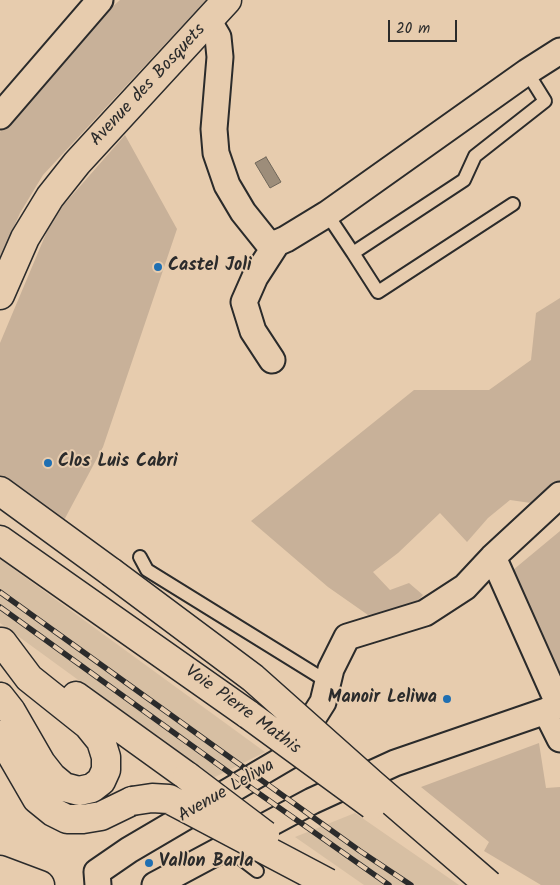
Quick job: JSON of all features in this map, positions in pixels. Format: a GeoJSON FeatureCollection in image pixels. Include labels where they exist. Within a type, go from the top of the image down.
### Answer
{"type":"FeatureCollection","features":[{"type":"Feature","properties":{"kind":"main road"},"geometry":{"type":"LineString","coordinates":[[208,20],[227,0]]}},
{"type":"Feature","properties":{"kind":"main road","name":"Avenue des Bosquets"},"geometry":{"type":"LineString","coordinates":[[0,295],[25,238],[50,197],[77,163],[178,55],[208,20]]}},
{"type":"Feature","properties":{"kind":"main road"},"geometry":{"type":"LineString","coordinates":[[0,490],[253,678],[489,885]]}},
{"type":"Feature","properties":{"kind":"main road","name":"Voie Pierre Mathis"},"geometry":{"type":"LineString","coordinates":[[0,540],[248,715],[482,885]]}},
{"type":"Feature","properties":{"kind":"main road"},"geometry":{"type":"LineString","coordinates":[[0,698],[11,711],[41,763],[52,777],[64,787],[79,791],[92,788],[101,781],[106,770],[106,757],[101,741],[88,725],[29,678],[1,641]]}},
{"type":"Feature","properties":{"kind":"main road"},"geometry":{"type":"LineString","coordinates":[[1,641],[187,776],[329,884]]}},
{"type":"Feature","properties":{"kind":"main road"},"geometry":{"type":"LineString","coordinates":[[0,734],[37,799],[53,812],[67,819],[101,816],[132,801],[152,798],[168,799],[329,884]]}},
{"type":"Feature","properties":{"kind":"main road"},"geometry":{"type":"LineString","coordinates":[[0,870],[40,885]]}},
{"type":"Feature","properties":{"kind":"street"},"geometry":{"type":"LineString","coordinates":[[0,116],[100,0]]}},
{"type":"Feature","properties":{"kind":"street","name":"Avenue des Bosquets"},"geometry":{"type":"LineString","coordinates":[[208,20],[218,37],[220,57],[214,129],[216,153],[227,185],[243,212],[267,242],[277,243]]}},
{"type":"Feature","properties":{"kind":"street"},"geometry":{"type":"LineString","coordinates":[[272,360],[253,330],[244,302],[256,277],[277,243],[286,240],[327,214],[527,72],[560,51]]}},
{"type":"Feature","properties":{"kind":"street","name":"Avenue Leliwa"},"geometry":{"type":"LineString","coordinates":[[98,885],[97,872],[129,850],[289,756],[323,702],[331,669],[347,637],[425,613],[464,587],[560,496]]}},
{"type":"Feature","properties":{"kind":"street"},"geometry":{"type":"LineString","coordinates":[[494,557],[555,707],[560,739]]}},
{"type":"Feature","properties":{"kind":"street"},"geometry":{"type":"LineString","coordinates":[[155,885],[312,801],[395,763],[555,707]]}},
{"type":"Feature","properties":{"kind":"lane"},"geometry":{"type":"LineString","coordinates":[[353,253],[464,180],[475,156],[545,101],[527,72]]}},
{"type":"Feature","properties":{"kind":"lane"},"geometry":{"type":"LineString","coordinates":[[327,214],[378,292],[513,204]]}},
{"type":"Feature","properties":{"kind":"lane"},"geometry":{"type":"LineString","coordinates":[[140,557],[147,570],[328,682]]}},
{"type":"Feature","properties":{"kind":"lane"},"geometry":{"type":"LineString","coordinates":[[223,849],[240,858],[257,871]]}},
{"type":"Feature","properties":{"kind":"shaded area"},"geometry":{"type":"Polygon","coordinates":[[[120,0],[206,0],[43,175],[20,213],[0,258],[0,132],[102,16],[120,0]]]}},
{"type":"Feature","properties":{"kind":"shaded area"},"geometry":{"type":"Polygon","coordinates":[[[125,135],[177,229],[103,447],[62,524],[0,479],[0,343],[53,217],[125,135]]]}},
{"type":"Feature","properties":{"kind":"shaded area"},"geometry":{"type":"Polygon","coordinates":[[[266,157],[281,182],[270,188],[255,163],[266,157]]]}},
{"type":"Feature","properties":{"kind":"shaded area"},"geometry":{"type":"Polygon","coordinates":[[[560,298],[560,481],[531,503],[510,500],[488,518],[467,542],[440,513],[398,553],[373,572],[390,590],[409,583],[423,595],[410,609],[368,615],[328,587],[251,521],[414,390],[489,390],[531,360],[536,313],[560,298]]]}},
{"type":"Feature","properties":{"kind":"shaded area"},"geometry":{"type":"Polygon","coordinates":[[[560,531],[560,681],[512,579],[513,570],[560,531]]]}},
{"type":"Feature","properties":{"kind":"shaded area"},"geometry":{"type":"Polygon","coordinates":[[[0,559],[265,752],[213,778],[0,623],[0,559]]]}},
{"type":"Feature","properties":{"kind":"shaded area"},"geometry":{"type":"Polygon","coordinates":[[[539,743],[546,788],[560,787],[560,885],[541,885],[484,851],[489,842],[421,787],[539,743]]]}},
{"type":"Feature","properties":{"kind":"shaded area"},"geometry":{"type":"Polygon","coordinates":[[[355,813],[459,885],[364,885],[295,837],[355,813]]]}},
{"type":"Feature","properties":{"kind":"railway"},"geometry":{"type":"LineString","coordinates":[[0,592],[360,851],[411,885]]}},
{"type":"Feature","properties":{"kind":"railway"},"geometry":{"type":"LineString","coordinates":[[0,607],[389,885]]}},
{"type":"Feature","properties":{"kind":"place","name":"Castel Joli"},"geometry":{"type":"Point","coordinates":[158,267]}},
{"type":"Feature","properties":{"kind":"place","name":"Clos Luis Cabri"},"geometry":{"type":"Point","coordinates":[48,463]}},
{"type":"Feature","properties":{"kind":"place","name":"Manoir Leliwa"},"geometry":{"type":"Point","coordinates":[447,699]}},
{"type":"Feature","properties":{"kind":"place","name":"Vallon Barla"},"geometry":{"type":"Point","coordinates":[149,863]}}]}
